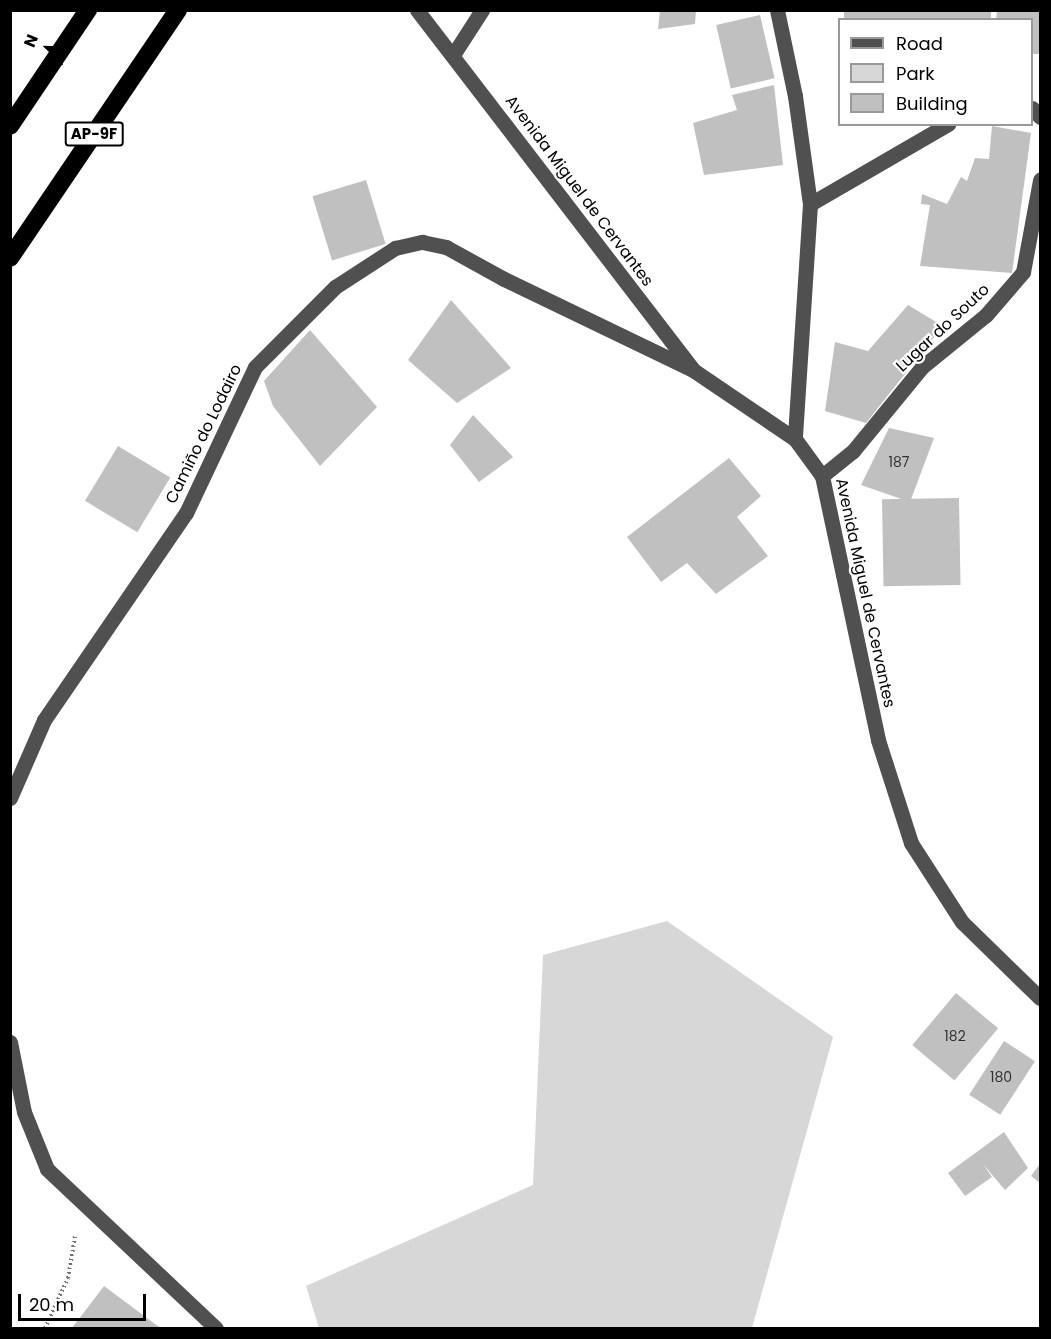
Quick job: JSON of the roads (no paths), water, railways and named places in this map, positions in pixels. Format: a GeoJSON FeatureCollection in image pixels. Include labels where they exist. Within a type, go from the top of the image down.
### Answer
{"type":"FeatureCollection","features":[{"type":"Feature","properties":{"kind":"highway"},"geometry":{"type":"LineString","coordinates":[[10,126],[88,10]]}},
{"type":"Feature","properties":{"kind":"highway","name":"AP-9F"},"geometry":{"type":"LineString","coordinates":[[10,258],[178,10]]}},
{"type":"Feature","properties":{"kind":"street","name":"Avenida Miguel de Cervantes"},"geometry":{"type":"LineString","coordinates":[[417,10],[693,370],[795,439],[822,476],[878,740],[910,843],[962,922],[1041,999]]}},
{"type":"Feature","properties":{"kind":"street"},"geometry":{"type":"LineString","coordinates":[[453,55],[482,10]]}},
{"type":"Feature","properties":{"kind":"street"},"geometry":{"type":"LineString","coordinates":[[777,10],[795,96],[810,204],[795,439]]}},
{"type":"Feature","properties":{"kind":"street"},"geometry":{"type":"LineString","coordinates":[[810,204],[945,126]]}},
{"type":"Feature","properties":{"kind":"street","name":"Lugar do Souto"},"geometry":{"type":"LineString","coordinates":[[822,476],[853,451],[922,367],[986,315],[1023,272],[1041,180]]}},
{"type":"Feature","properties":{"kind":"street","name":"Camiño do Lodairo"},"geometry":{"type":"LineString","coordinates":[[10,798],[44,720],[186,513],[255,367],[335,287],[395,248],[422,242],[446,247],[504,279],[693,370]]}},
{"type":"Feature","properties":{"kind":"street"},"geometry":{"type":"LineString","coordinates":[[10,1042],[24,1112],[47,1168],[81,1203],[216,1329]]}}]}
